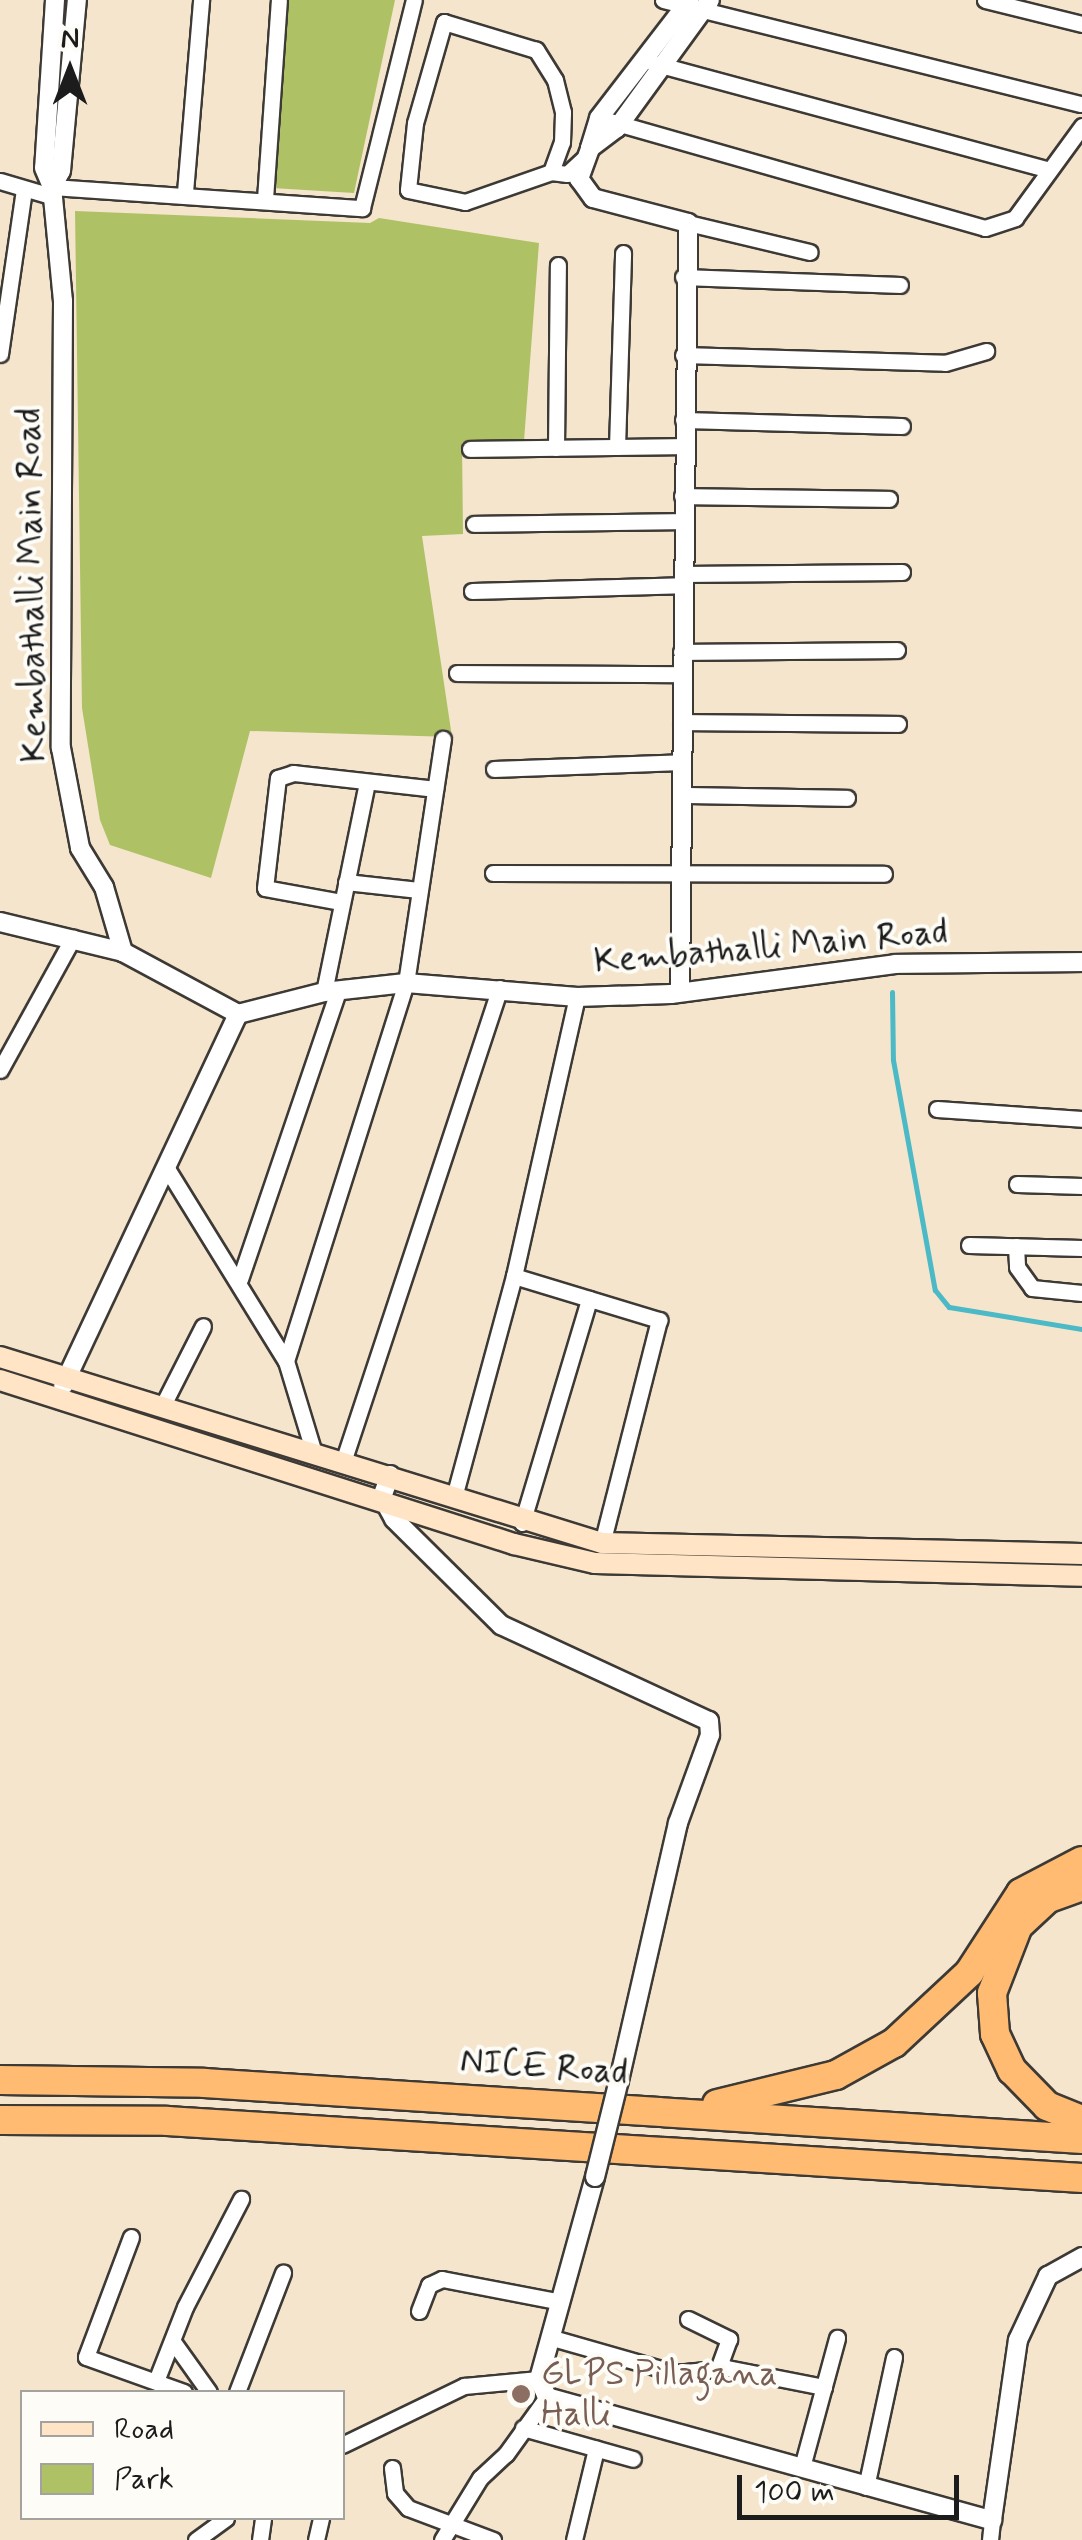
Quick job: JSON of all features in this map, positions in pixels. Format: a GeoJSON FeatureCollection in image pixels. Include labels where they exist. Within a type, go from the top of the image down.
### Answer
{"type":"FeatureCollection","features":[{"type":"Feature","properties":{"kind":"highway"},"geometry":{"type":"LineString","coordinates":[[656,2112],[759,2098],[866,2060],[952,1993],[1020,1893],[1082,1861]]}},
{"type":"Feature","properties":{"kind":"highway"},"geometry":{"type":"LineString","coordinates":[[1082,1886],[1047,1899],[1018,1926],[992,1993],[995,2034],[1012,2070],[1047,2106],[1082,2120]]}},
{"type":"Feature","properties":{"kind":"highway","name":"NICE Road"},"geometry":{"type":"LineString","coordinates":[[0,2080],[204,2083],[1082,2139]]}},
{"type":"Feature","properties":{"kind":"highway"},"geometry":{"type":"LineString","coordinates":[[0,2120],[167,2121],[1082,2178]]}},
{"type":"Feature","properties":{"kind":"main road"},"geometry":{"type":"LineString","coordinates":[[0,1357],[164,1402],[344,1459],[522,1523],[602,1543],[1082,1554]]}},
{"type":"Feature","properties":{"kind":"main road"},"geometry":{"type":"LineString","coordinates":[[0,1380],[382,1497],[514,1544],[595,1563],[1082,1576]]}},
{"type":"Feature","properties":{"kind":"street","name":"Kembathalli Main Road"},"geometry":{"type":"LineString","coordinates":[[55,0],[44,168],[52,191],[63,301],[61,748],[80,848],[104,887],[123,952]]}},
{"type":"Feature","properties":{"kind":"street","name":"Kembathalli Main Road"},"geometry":{"type":"LineString","coordinates":[[52,191],[61,171],[77,0]]}},
{"type":"Feature","properties":{"kind":"street"},"geometry":{"type":"LineString","coordinates":[[186,192],[201,0]]}},
{"type":"Feature","properties":{"kind":"street"},"geometry":{"type":"LineString","coordinates":[[265,199],[279,0]]}},
{"type":"Feature","properties":{"kind":"street"},"geometry":{"type":"LineString","coordinates":[[0,181],[24,189],[186,192],[362,208],[412,24],[414,0]]}},
{"type":"Feature","properties":{"kind":"street"},"geometry":{"type":"LineString","coordinates":[[599,118],[616,128],[984,228],[1015,218],[1077,132],[1081,100],[698,3],[663,0]]}},
{"type":"Feature","properties":{"kind":"street"},"geometry":{"type":"LineString","coordinates":[[985,0],[1082,24]]}},
{"type":"Feature","properties":{"kind":"street"},"geometry":{"type":"LineString","coordinates":[[437,30],[408,190],[465,202],[552,172],[567,174],[616,128],[653,63],[698,3]]}},
{"type":"Feature","properties":{"kind":"street"},"geometry":{"type":"LineString","coordinates":[[412,24],[437,30],[452,22],[536,50],[554,80],[563,112],[552,172]]}},
{"type":"Feature","properties":{"kind":"street"},"geometry":{"type":"LineString","coordinates":[[653,63],[599,118],[579,179],[593,198],[810,252]]}},
{"type":"Feature","properties":{"kind":"street"},"geometry":{"type":"LineString","coordinates":[[653,63],[1049,170]]}},
{"type":"Feature","properties":{"kind":"street"},"geometry":{"type":"LineString","coordinates":[[0,354],[24,189]]}},
{"type":"Feature","properties":{"kind":"street"},"geometry":{"type":"LineString","coordinates":[[680,992],[683,278],[688,223]]}},
{"type":"Feature","properties":{"kind":"street"},"geometry":{"type":"LineString","coordinates":[[617,447],[623,253]]}},
{"type":"Feature","properties":{"kind":"street"},"geometry":{"type":"LineString","coordinates":[[556,448],[558,265]]}},
{"type":"Feature","properties":{"kind":"street"},"geometry":{"type":"LineString","coordinates":[[683,278],[900,285]]}},
{"type":"Feature","properties":{"kind":"street"},"geometry":{"type":"LineString","coordinates":[[683,355],[945,363],[986,351]]}},
{"type":"Feature","properties":{"kind":"street"},"geometry":{"type":"LineString","coordinates":[[682,420],[902,426]]}},
{"type":"Feature","properties":{"kind":"street"},"geometry":{"type":"LineString","coordinates":[[470,448],[682,446]]}},
{"type":"Feature","properties":{"kind":"street"},"geometry":{"type":"LineString","coordinates":[[682,496],[889,498]]}},
{"type":"Feature","properties":{"kind":"street"},"geometry":{"type":"LineString","coordinates":[[474,524],[682,520]]}},
{"type":"Feature","properties":{"kind":"street"},"geometry":{"type":"LineString","coordinates":[[472,591],[902,572]]}},
{"type":"Feature","properties":{"kind":"street"},"geometry":{"type":"LineString","coordinates":[[681,652],[897,650]]}},
{"type":"Feature","properties":{"kind":"street"},"geometry":{"type":"LineString","coordinates":[[457,673],[681,674]]}},
{"type":"Feature","properties":{"kind":"street"},"geometry":{"type":"LineString","coordinates":[[681,722],[898,724]]}},
{"type":"Feature","properties":{"kind":"street"},"geometry":{"type":"LineString","coordinates":[[286,1361],[406,983],[443,740]]}},
{"type":"Feature","properties":{"kind":"street"},"geometry":{"type":"LineString","coordinates":[[494,769],[681,762]]}},
{"type":"Feature","properties":{"kind":"street"},"geometry":{"type":"LineString","coordinates":[[341,902],[265,888],[273,790],[278,778],[293,773],[435,789]]}},
{"type":"Feature","properties":{"kind":"street"},"geometry":{"type":"LineString","coordinates":[[240,1279],[331,991],[341,902],[367,782]]}},
{"type":"Feature","properties":{"kind":"street"},"geometry":{"type":"LineString","coordinates":[[681,795],[847,798]]}},
{"type":"Feature","properties":{"kind":"street"},"geometry":{"type":"LineString","coordinates":[[493,873],[884,874]]}},
{"type":"Feature","properties":{"kind":"street"},"geometry":{"type":"LineString","coordinates":[[346,882],[419,890]]}},
{"type":"Feature","properties":{"kind":"street"},"geometry":{"type":"LineString","coordinates":[[0,922],[123,952],[238,1014],[59,1396]]}},
{"type":"Feature","properties":{"kind":"street"},"geometry":{"type":"LineString","coordinates":[[0,1070],[72,938]]}},
{"type":"Feature","properties":{"kind":"street","name":"Kembathalli Main Road"},"geometry":{"type":"LineString","coordinates":[[238,1014],[331,991],[406,983],[577,997],[680,992],[895,964],[1082,962]]}},
{"type":"Feature","properties":{"kind":"street"},"geometry":{"type":"LineString","coordinates":[[344,1459],[500,988]]}},
{"type":"Feature","properties":{"kind":"street"},"geometry":{"type":"LineString","coordinates":[[454,1497],[514,1276],[577,997]]}},
{"type":"Feature","properties":{"kind":"street"},"geometry":{"type":"LineString","coordinates":[[936,1110],[1082,1119]]}},
{"type":"Feature","properties":{"kind":"street"},"geometry":{"type":"LineString","coordinates":[[166,1168],[240,1279],[286,1361],[313,1450]]}},
{"type":"Feature","properties":{"kind":"street"},"geometry":{"type":"LineString","coordinates":[[1017,1184],[1082,1186]]}},
{"type":"Feature","properties":{"kind":"street"},"geometry":{"type":"LineString","coordinates":[[969,1244],[1082,1248]]}},
{"type":"Feature","properties":{"kind":"street"},"geometry":{"type":"LineString","coordinates":[[1016,1246],[1017,1267],[1032,1288],[1082,1293]]}},
{"type":"Feature","properties":{"kind":"street"},"geometry":{"type":"LineString","coordinates":[[514,1276],[659,1320],[602,1543]]}},
{"type":"Feature","properties":{"kind":"street"},"geometry":{"type":"LineString","coordinates":[[522,1523],[589,1299]]}},
{"type":"Feature","properties":{"kind":"street"},"geometry":{"type":"LineString","coordinates":[[164,1402],[203,1326]]}},
{"type":"Feature","properties":{"kind":"street"},"geometry":{"type":"LineString","coordinates":[[390,1475],[382,1497],[421,1552],[502,1625],[709,1721],[710,1734],[678,1824],[620,2080],[550,2337],[543,2388],[522,2428],[442,2540]]}},
{"type":"Feature","properties":{"kind":"street"},"geometry":{"type":"LineString","coordinates":[[156,2382],[185,2306],[241,2198]]}},
{"type":"Feature","properties":{"kind":"street"},"geometry":{"type":"LineString","coordinates":[[132,2236],[85,2350],[86,2357],[178,2390]]}},
{"type":"Feature","properties":{"kind":"street"},"geometry":{"type":"LineString","coordinates":[[990,2540],[1018,2340],[1048,2276],[1082,2257]]}},
{"type":"Feature","properties":{"kind":"street"},"geometry":{"type":"LineString","coordinates":[[238,2390],[282,2273]]}},
{"type":"Feature","properties":{"kind":"street"},"geometry":{"type":"LineString","coordinates":[[419,2312],[429,2285],[442,2278],[561,2302]]}},
{"type":"Feature","properties":{"kind":"street"},"geometry":{"type":"LineString","coordinates":[[688,2319],[729,2339],[718,2370]]}},
{"type":"Feature","properties":{"kind":"street"},"geometry":{"type":"LineString","coordinates":[[550,2337],[675,2373],[759,2371],[824,2386]]}},
{"type":"Feature","properties":{"kind":"street"},"geometry":{"type":"LineString","coordinates":[[802,2467],[837,2338]]}},
{"type":"Feature","properties":{"kind":"street"},"geometry":{"type":"LineString","coordinates":[[174,2343],[207,2390]]}},
{"type":"Feature","properties":{"kind":"street"},"geometry":{"type":"LineString","coordinates":[[866,2487],[894,2357]]}},
{"type":"Feature","properties":{"kind":"street"},"geometry":{"type":"LineString","coordinates":[[345,2444],[464,2386],[543,2388],[582,2414],[802,2467],[992,2520]]}},
{"type":"Feature","properties":{"kind":"street"},"geometry":{"type":"LineString","coordinates":[[522,2428],[633,2459]]}},
{"type":"Feature","properties":{"kind":"street"},"geometry":{"type":"LineString","coordinates":[[574,2540],[596,2449]]}},
{"type":"Feature","properties":{"kind":"street"},"geometry":{"type":"LineString","coordinates":[[392,2468],[394,2493],[408,2508],[493,2540]]}},
{"type":"Feature","properties":{"kind":"street"},"geometry":{"type":"LineString","coordinates":[[196,2540],[223,2520]]}},
{"type":"Feature","properties":{"kind":"green space"},"geometry":{"type":"Polygon","coordinates":[[[286,0],[395,0],[354,193],[272,188],[286,0]]]}},
{"type":"Feature","properties":{"kind":"green space"},"geometry":{"type":"Polygon","coordinates":[[[75,211],[370,223],[379,218],[539,243],[524,441],[462,442],[463,534],[422,536],[452,737],[250,731],[211,878],[110,845],[100,820],[82,708],[75,211]]]}},
{"type":"Feature","properties":{"kind":"waterway"},"geometry":{"type":"LineString","coordinates":[[892,992],[893,1060],[935,1290],[949,1307],[1082,1329]]}},
{"type":"Feature","properties":{"kind":"place","name":"GLPS Pillagana Halli"},"geometry":{"type":"Point","coordinates":[521,2394]}}]}
